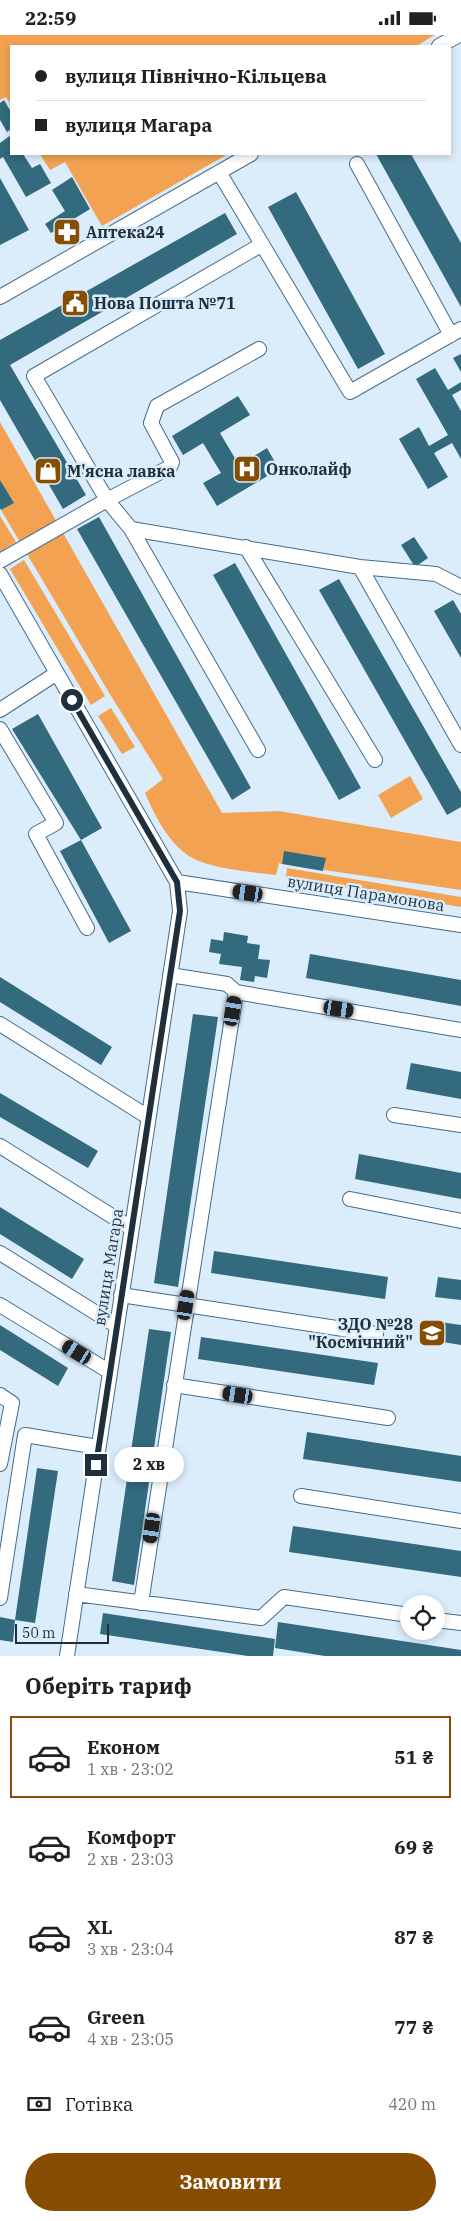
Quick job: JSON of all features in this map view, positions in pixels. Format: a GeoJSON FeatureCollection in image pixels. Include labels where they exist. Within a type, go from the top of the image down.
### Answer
{"type":"FeatureCollection","features":[{"type":"Feature","properties":{"kind":"street"},"geometry":{"type":"LineString","coordinates":[[441,45],[459,35]]}},
{"type":"Feature","properties":{"kind":"street"},"geometry":{"type":"LineString","coordinates":[[0,297],[249,155]]}},
{"type":"Feature","properties":{"kind":"street"},"geometry":{"type":"LineString","coordinates":[[219,172],[350,393],[456,332],[357,164]]}},
{"type":"Feature","properties":{"kind":"street"},"geometry":{"type":"LineString","coordinates":[[258,750],[131,529],[107,500],[34,376],[261,245]]}},
{"type":"Feature","properties":{"kind":"street"},"geometry":{"type":"LineString","coordinates":[[0,561],[107,500],[170,467],[172,462],[152,423],[157,406],[259,349]]}},
{"type":"Feature","properties":{"kind":"street"},"geometry":{"type":"LineString","coordinates":[[131,529],[360,567],[436,574],[461,587]]}},
{"type":"Feature","properties":{"kind":"street"},"geometry":{"type":"LineString","coordinates":[[246,547],[375,760]]}},
{"type":"Feature","properties":{"kind":"street"},"geometry":{"type":"LineString","coordinates":[[360,567],[461,745]]}},
{"type":"Feature","properties":{"kind":"street"},"geometry":{"type":"LineString","coordinates":[[0,573],[177,882]]}},
{"type":"Feature","properties":{"kind":"street"},"geometry":{"type":"LineString","coordinates":[[0,710],[57,673]]}},
{"type":"Feature","properties":{"kind":"street"},"geometry":{"type":"LineString","coordinates":[[0,729],[56,823],[36,834],[87,928]]}},
{"type":"Feature","properties":{"kind":"street","name":"вулиця Парамонова"},"geometry":{"type":"LineString","coordinates":[[177,882],[461,925]]}},
{"type":"Feature","properties":{"kind":"street","name":"вулиця Магара"},"geometry":{"type":"LineString","coordinates":[[67,1656],[180,911],[177,882]]}},
{"type":"Feature","properties":{"kind":"street"},"geometry":{"type":"LineString","coordinates":[[170,975],[227,983],[236,992],[461,1030]]}},
{"type":"Feature","properties":{"kind":"street"},"geometry":{"type":"LineString","coordinates":[[141,1603],[236,992]]}},
{"type":"Feature","properties":{"kind":"street"},"geometry":{"type":"LineString","coordinates":[[0,1024],[148,1117]]}},
{"type":"Feature","properties":{"kind":"street"},"geometry":{"type":"LineString","coordinates":[[394,1115],[461,1125]]}},
{"type":"Feature","properties":{"kind":"street"},"geometry":{"type":"LineString","coordinates":[[0,1146],[131,1228]]}},
{"type":"Feature","properties":{"kind":"street"},"geometry":{"type":"LineString","coordinates":[[350,1199],[461,1221]]}},
{"type":"Feature","properties":{"kind":"street"},"geometry":{"type":"LineString","coordinates":[[0,1253],[116,1326]]}},
{"type":"Feature","properties":{"kind":"street"},"geometry":{"type":"LineString","coordinates":[[121,1295],[376,1335]]}},
{"type":"Feature","properties":{"kind":"street"},"geometry":{"type":"LineString","coordinates":[[0,1305],[110,1372]]}},
{"type":"Feature","properties":{"kind":"street"},"geometry":{"type":"LineString","coordinates":[[174,1385],[388,1418]]}},
{"type":"Feature","properties":{"kind":"street"},"geometry":{"type":"LineString","coordinates":[[0,1395],[12,1403],[0,1464]]}},
{"type":"Feature","properties":{"kind":"street"},"geometry":{"type":"LineString","coordinates":[[0,1598],[25,1435],[98,1447]]}},
{"type":"Feature","properties":{"kind":"street"},"geometry":{"type":"LineString","coordinates":[[301,1495],[461,1521]]}},
{"type":"Feature","properties":{"kind":"street"},"geometry":{"type":"LineString","coordinates":[[76,1594],[260,1618],[284,1597],[400,1614]]}},
{"type":"Feature","properties":{"kind":"street"},"geometry":{"type":"LineString","coordinates":[[445,1620],[461,1623]]}},
{"type":"Feature","properties":{"kind":"shaded area"},"geometry":{"type":"Polygon","coordinates":[[[0,35],[435,35],[418,45],[10,45],[10,103],[6,97],[0,100],[0,35]]]}},
{"type":"Feature","properties":{"kind":"shaded area"},"geometry":{"type":"Polygon","coordinates":[[[41,155],[226,155],[102,226],[65,162],[50,170],[41,155]]]}},
{"type":"Feature","properties":{"kind":"shaded area"},"geometry":{"type":"Polygon","coordinates":[[[0,422],[222,813],[279,811],[461,842],[461,890],[324,870],[325,858],[284,852],[282,864],[279,863],[276,875],[208,864],[189,856],[181,850],[168,836],[145,793],[163,779],[111,696],[1,510],[13,503],[0,480],[0,422]]]}},
{"type":"Feature","properties":{"kind":"shaded area"},"geometry":{"type":"Polygon","coordinates":[[[0,516],[16,542],[0,552],[0,516]]]}},
{"type":"Feature","properties":{"kind":"shaded area"},"geometry":{"type":"Polygon","coordinates":[[[24,560],[105,696],[91,705],[10,569],[24,560]]]}},
{"type":"Feature","properties":{"kind":"shaded area"},"geometry":{"type":"Polygon","coordinates":[[[111,708],[135,747],[122,754],[98,716],[111,708]]]}},
{"type":"Feature","properties":{"kind":"shaded area"},"geometry":{"type":"Polygon","coordinates":[[[410,776],[423,799],[391,818],[378,795],[410,776]]]}},
{"type":"Feature","properties":{"kind":"shaded area"},"geometry":{"type":"Polygon","coordinates":[[[287,868],[461,897],[461,907],[286,878],[287,868]]]}},
{"type":"Feature","properties":{"kind":"building"},"geometry":{"type":"Polygon","coordinates":[[[4,100],[10,110],[10,130],[7,132],[0,120],[0,103],[4,100]]]}},
{"type":"Feature","properties":{"kind":"building"},"geometry":{"type":"Polygon","coordinates":[[[10,136],[10,155],[24,155],[32,168],[40,164],[51,183],[26,197],[3,157],[0,159],[0,143],[10,136]]]}},
{"type":"Feature","properties":{"kind":"building"},"geometry":{"type":"Polygon","coordinates":[[[377,155],[412,155],[461,243],[461,307],[377,155]]]}},
{"type":"Feature","properties":{"kind":"building"},"geometry":{"type":"Polygon","coordinates":[[[72,177],[90,209],[51,233],[45,224],[65,211],[52,190],[72,177]]]}},
{"type":"Feature","properties":{"kind":"building"},"geometry":{"type":"Polygon","coordinates":[[[0,178],[29,230],[0,245],[0,178]]]}},
{"type":"Feature","properties":{"kind":"building"},"geometry":{"type":"Polygon","coordinates":[[[296,192],[385,354],[358,369],[268,207],[296,192]]]}},
{"type":"Feature","properties":{"kind":"building"},"geometry":{"type":"Polygon","coordinates":[[[225,213],[237,234],[10,365],[86,495],[63,509],[0,400],[0,340],[225,213]]]}},
{"type":"Feature","properties":{"kind":"building"},"geometry":{"type":"Polygon","coordinates":[[[461,354],[461,372],[453,358],[461,354]]]}},
{"type":"Feature","properties":{"kind":"building"},"geometry":{"type":"Polygon","coordinates":[[[435,368],[448,390],[461,382],[461,390],[452,395],[461,411],[461,459],[452,443],[434,453],[448,477],[428,489],[399,439],[419,427],[429,446],[448,435],[416,379],[435,368]]]}},
{"type":"Feature","properties":{"kind":"building","name":"Онколайф"},"geometry":{"type":"Polygon","coordinates":[[[238,396],[250,415],[220,433],[239,465],[267,448],[279,469],[217,506],[203,483],[221,473],[203,443],[183,455],[172,436],[238,396]]]}},
{"type":"Feature","properties":{"kind":"building"},"geometry":{"type":"Polygon","coordinates":[[[0,480],[14,503],[1,510],[0,508],[0,480]]]}},
{"type":"Feature","properties":{"kind":"building"},"geometry":{"type":"Polygon","coordinates":[[[99,517],[251,788],[232,800],[77,529],[99,517]]]}},
{"type":"Feature","properties":{"kind":"building"},"geometry":{"type":"Polygon","coordinates":[[[414,537],[428,558],[415,567],[401,545],[414,537]]]}},
{"type":"Feature","properties":{"kind":"building"},"geometry":{"type":"Polygon","coordinates":[[[235,563],[361,788],[339,800],[213,575],[235,563]]]}},
{"type":"Feature","properties":{"kind":"building"},"geometry":{"type":"Polygon","coordinates":[[[339,579],[461,792],[461,807],[447,815],[319,590],[339,579]]]}},
{"type":"Feature","properties":{"kind":"building"},"geometry":{"type":"Polygon","coordinates":[[[453,600],[461,614],[461,658],[434,611],[453,600]]]}},
{"type":"Feature","properties":{"kind":"building"},"geometry":{"type":"Polygon","coordinates":[[[38,714],[102,828],[81,840],[12,729],[38,714]]]}},
{"type":"Feature","properties":{"kind":"building"},"geometry":{"type":"Polygon","coordinates":[[[81,840],[131,931],[109,943],[60,851],[81,840]]]}},
{"type":"Feature","properties":{"kind":"building"},"geometry":{"type":"Polygon","coordinates":[[[284,851],[326,858],[323,871],[282,864],[284,851]]]}},
{"type":"Feature","properties":{"kind":"building"},"geometry":{"type":"Polygon","coordinates":[[[224,932],[248,936],[247,943],[260,945],[258,959],[270,960],[267,978],[255,976],[254,982],[240,980],[242,967],[219,964],[221,954],[209,952],[211,939],[223,941],[224,932]]]}},
{"type":"Feature","properties":{"kind":"building"},"geometry":{"type":"Polygon","coordinates":[[[310,954],[461,980],[461,1006],[306,978],[310,954]]]}},
{"type":"Feature","properties":{"kind":"building"},"geometry":{"type":"Polygon","coordinates":[[[0,977],[112,1047],[101,1065],[0,1002],[0,977]]]}},
{"type":"Feature","properties":{"kind":"building"},"geometry":{"type":"Polygon","coordinates":[[[193,1014],[218,1017],[178,1287],[154,1283],[193,1014]]]}},
{"type":"Feature","properties":{"kind":"building"},"geometry":{"type":"Polygon","coordinates":[[[411,1063],[461,1072],[461,1099],[406,1089],[411,1063]]]}},
{"type":"Feature","properties":{"kind":"building"},"geometry":{"type":"Polygon","coordinates":[[[0,1093],[98,1151],[88,1168],[0,1117],[0,1093]]]}},
{"type":"Feature","properties":{"kind":"building"},"geometry":{"type":"Polygon","coordinates":[[[359,1154],[461,1173],[461,1199],[355,1179],[359,1154]]]}},
{"type":"Feature","properties":{"kind":"building"},"geometry":{"type":"Polygon","coordinates":[[[0,1207],[84,1259],[72,1279],[0,1234],[0,1207]]]}},
{"type":"Feature","properties":{"kind":"building"},"geometry":{"type":"Polygon","coordinates":[[[214,1251],[388,1277],[385,1299],[211,1273],[214,1251]]]}},
{"type":"Feature","properties":{"kind":"building","name":"ЗДО №28 \"Космічний\""},"geometry":{"type":"Polygon","coordinates":[[[438,1277],[461,1280],[461,1300],[435,1297],[438,1277]]]}},
{"type":"Feature","properties":{"kind":"building","name":"ЗДО №28 \"Космічний\""},"geometry":{"type":"Polygon","coordinates":[[[433,1321],[461,1325],[461,1345],[431,1340],[433,1321]]]}},
{"type":"Feature","properties":{"kind":"building"},"geometry":{"type":"Polygon","coordinates":[[[0,1325],[68,1368],[58,1386],[0,1350],[0,1325]]]}},
{"type":"Feature","properties":{"kind":"building"},"geometry":{"type":"Polygon","coordinates":[[[149,1329],[171,1332],[134,1585],[112,1581],[149,1329]]]}},
{"type":"Feature","properties":{"kind":"building"},"geometry":{"type":"Polygon","coordinates":[[[201,1337],[378,1363],[374,1385],[198,1359],[201,1337]]]}},
{"type":"Feature","properties":{"kind":"building"},"geometry":{"type":"Polygon","coordinates":[[[307,1432],[461,1456],[461,1482],[303,1459],[307,1432]]]}},
{"type":"Feature","properties":{"kind":"building"},"geometry":{"type":"Polygon","coordinates":[[[37,1468],[58,1471],[35,1623],[15,1620],[37,1468]]]}},
{"type":"Feature","properties":{"kind":"building"},"geometry":{"type":"Polygon","coordinates":[[[293,1526],[461,1551],[461,1577],[289,1552],[293,1526]]]}},
{"type":"Feature","properties":{"kind":"building"},"geometry":{"type":"Polygon","coordinates":[[[103,1613],[275,1639],[273,1656],[248,1656],[100,1634],[103,1613]]]}},
{"type":"Feature","properties":{"kind":"building"},"geometry":{"type":"Polygon","coordinates":[[[0,1617],[15,1620],[13,1642],[0,1640],[0,1617]]]}},
{"type":"Feature","properties":{"kind":"building"},"geometry":{"type":"Polygon","coordinates":[[[278,1622],[461,1650],[461,1656],[325,1656],[275,1648],[278,1622]]]}},
{"type":"Feature","properties":{"kind":"place","name":"Аптека24"},"geometry":{"type":"Point","coordinates":[67,232]}},
{"type":"Feature","properties":{"kind":"place","name":"Нова Пошта №71"},"geometry":{"type":"Point","coordinates":[75,303]}},
{"type":"Feature","properties":{"kind":"place","name":"Онколайф"},"geometry":{"type":"Point","coordinates":[247,469]}},
{"type":"Feature","properties":{"kind":"place","name":"М'ясна лавка"},"geometry":{"type":"Point","coordinates":[48,471]}},
{"type":"Feature","properties":{"kind":"place","name":"ЗДО №28 \"Космічний\""},"geometry":{"type":"Point","coordinates":[432,1333]}},
{"type":"Feature","properties":{"kind":"route"},"geometry":{"type":"LineString","coordinates":[[72,700],[177,882],[180,911],[96,1465]]}}]}
